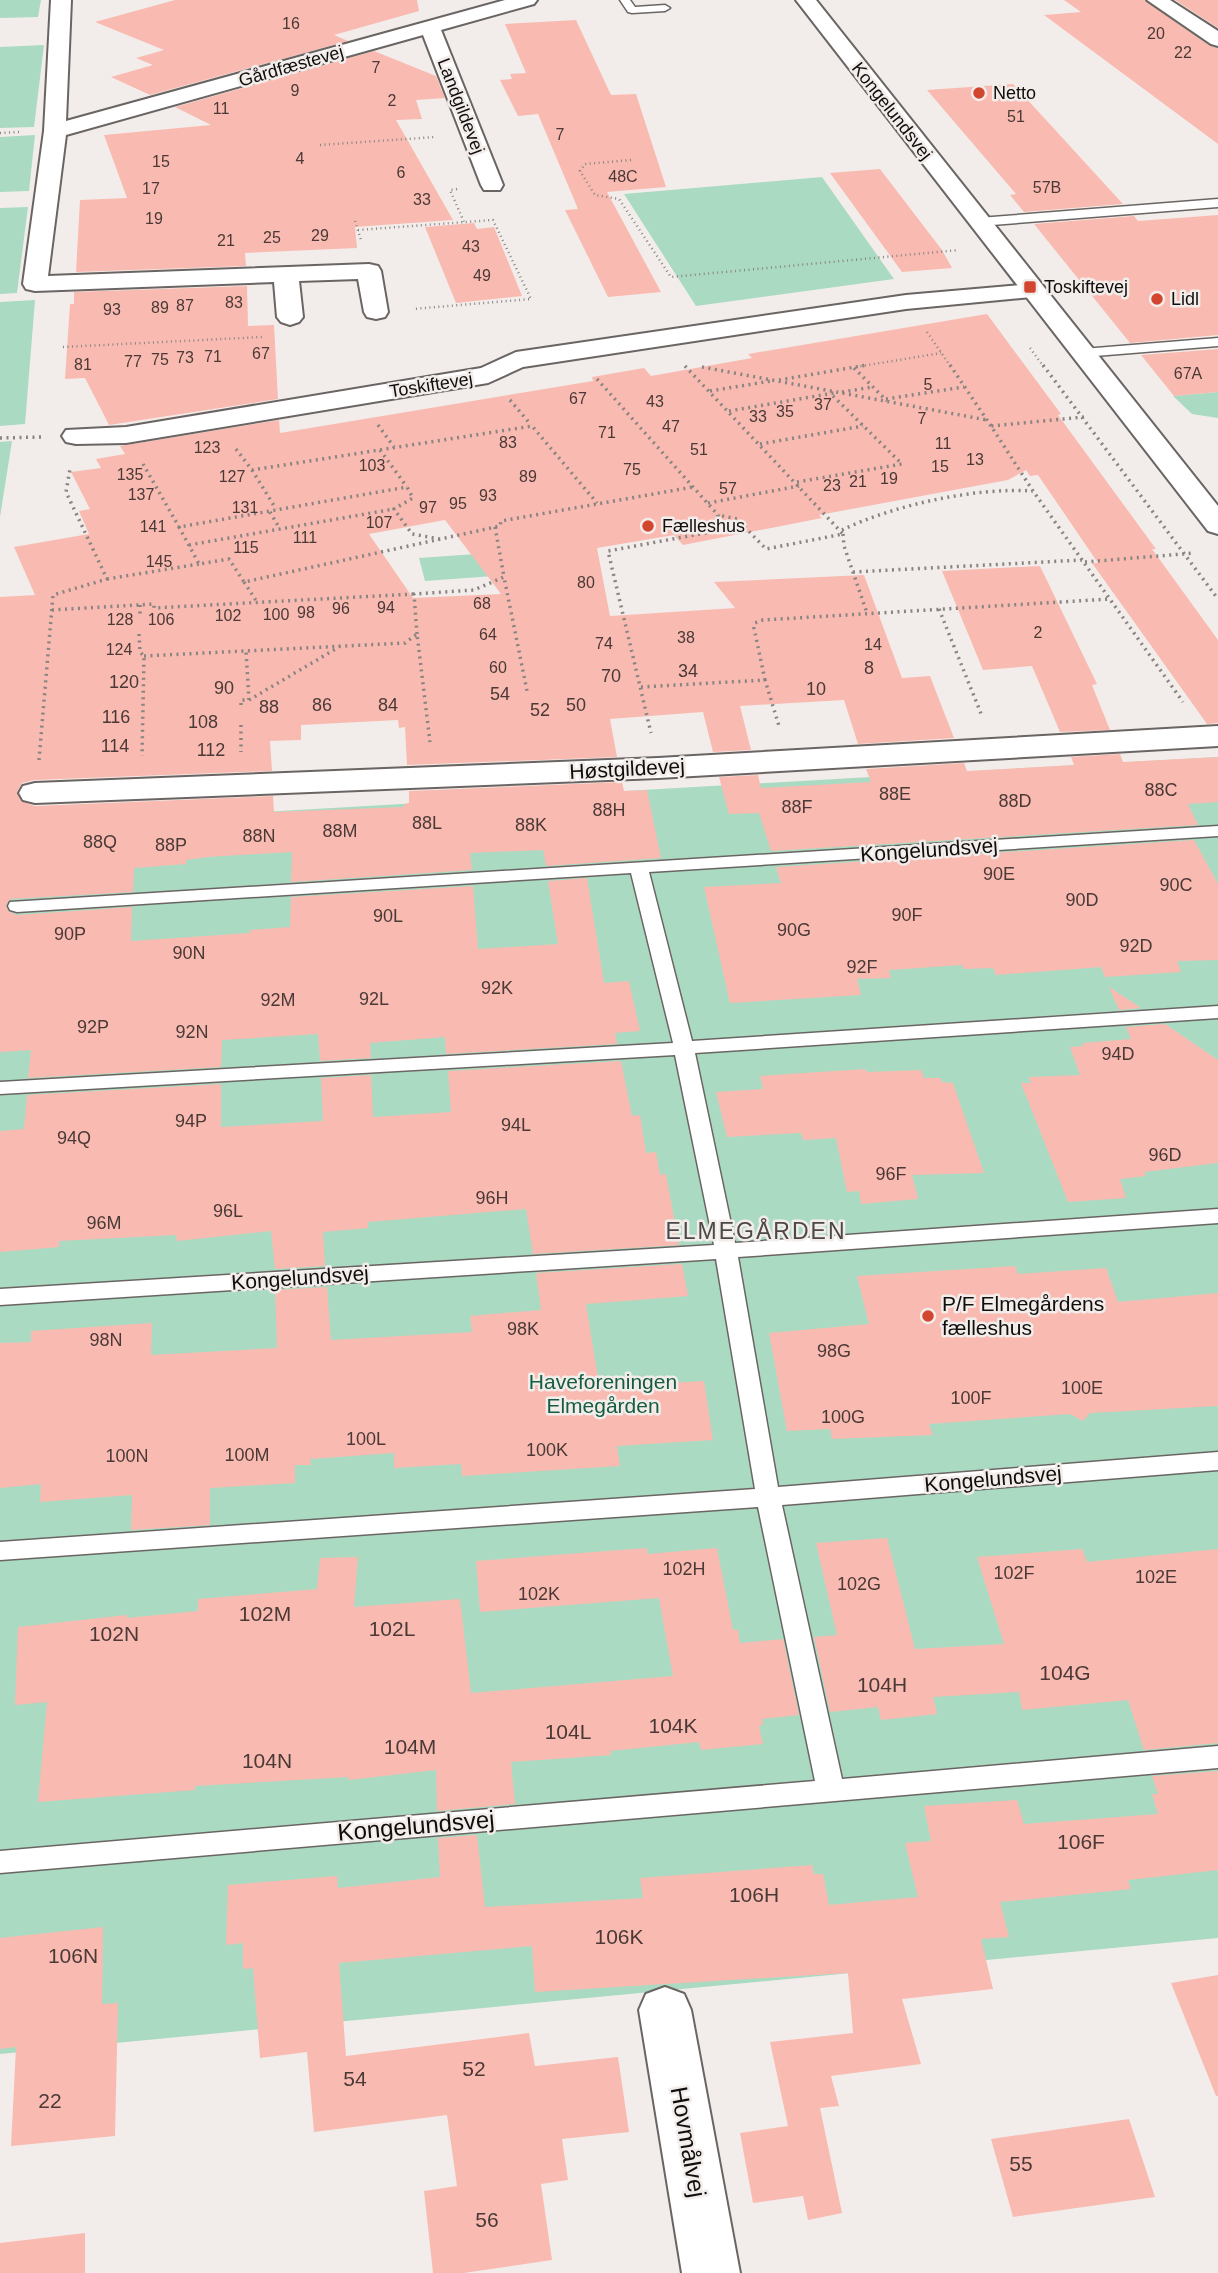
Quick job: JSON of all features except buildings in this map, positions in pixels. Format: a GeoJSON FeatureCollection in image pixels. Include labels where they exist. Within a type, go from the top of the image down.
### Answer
{"type":"FeatureCollection","features":[{"type":"Feature","properties":{"kind":"street"},"geometry":{"type":"LineString","coordinates":[[61,0],[55,131],[35,284],[369,271],[376,312]]}},
{"type":"Feature","properties":{"kind":"street","name":"Gårdfæstevej"},"geometry":{"type":"LineString","coordinates":[[55,131],[527,0]]}},
{"type":"Feature","properties":{"kind":"street","name":"Kongelundsvej"},"geometry":{"type":"LineString","coordinates":[[806,0],[1218,525]]}},
{"type":"Feature","properties":{"kind":"street"},"geometry":{"type":"LineString","coordinates":[[1157,0],[1218,40]]}},
{"type":"Feature","properties":{"kind":"street","name":"Landgildevej"},"geometry":{"type":"LineString","coordinates":[[430,27],[492,185]]}},
{"type":"Feature","properties":{"kind":"street"},"geometry":{"type":"LineString","coordinates":[[286,275],[290,317]]}},
{"type":"Feature","properties":{"kind":"street","name":"Toskiftevej"},"geometry":{"type":"LineString","coordinates":[[76,436],[126,435],[488,375],[516,360],[572,351],[906,302],[1033,290]]}},
{"type":"Feature","properties":{"kind":"street","name":"Høstgildevej"},"geometry":{"type":"LineString","coordinates":[[36,793],[658,768],[1213,736]]}},
{"type":"Feature","properties":{"kind":"street","name":"Hovmålvej"},"geometry":{"type":"LineString","coordinates":[[665,2010],[711,2273]]}},
{"type":"Feature","properties":{"kind":"lane"},"geometry":{"type":"LineString","coordinates":[[625,0],[632,10],[664,8]]}},
{"type":"Feature","properties":{"kind":"lane"},"geometry":{"type":"LineString","coordinates":[[979,222],[1218,203]]}},
{"type":"Feature","properties":{"kind":"lane"},"geometry":{"type":"LineString","coordinates":[[1083,353],[1218,342]]}},
{"type":"Feature","properties":{"kind":"lane","name":"Kongelundsvej"},"geometry":{"type":"LineString","coordinates":[[18,906],[1218,831]]}},
{"type":"Feature","properties":{"kind":"lane"},"geometry":{"type":"LineString","coordinates":[[639,868],[684,1048],[726,1251],[768,1497],[831,1791]]}},
{"type":"Feature","properties":{"kind":"lane"},"geometry":{"type":"LineString","coordinates":[[0,1088],[684,1048],[1218,1012]]}},
{"type":"Feature","properties":{"kind":"lane","name":"Kongelundsvej"},"geometry":{"type":"LineString","coordinates":[[0,1297],[726,1251],[1218,1216]]}},
{"type":"Feature","properties":{"kind":"lane","name":"Kongelundsvej"},"geometry":{"type":"LineString","coordinates":[[0,1551],[768,1497],[1218,1461]]}},
{"type":"Feature","properties":{"kind":"lane","name":"Kongelundsvej"},"geometry":{"type":"LineString","coordinates":[[0,1862],[1218,1757]]}},
{"type":"Feature","properties":{"kind":"path"},"geometry":{"type":"LineString","coordinates":[[320,145],[428,136],[474,138]]}},
{"type":"Feature","properties":{"kind":"path"},"geometry":{"type":"LineString","coordinates":[[631,160],[585,164],[580,171],[595,195],[619,199],[671,277],[999,247]]}},
{"type":"Feature","properties":{"kind":"path"},"geometry":{"type":"LineString","coordinates":[[358,230],[493,220],[531,299],[376,312]]}},
{"type":"Feature","properties":{"kind":"path"},"geometry":{"type":"LineString","coordinates":[[906,302],[1033,491],[1213,736]]}},
{"type":"Feature","properties":{"kind":"path"},"geometry":{"type":"LineString","coordinates":[[63,347],[280,336],[290,317]]}},
{"type":"Feature","properties":{"kind":"path"},"geometry":{"type":"LineString","coordinates":[[572,351],[718,515],[737,519],[766,549],[843,532],[873,515],[1003,489],[1033,491]]}},
{"type":"Feature","properties":{"kind":"path"},"geometry":{"type":"LineString","coordinates":[[709,391],[941,353]]}},
{"type":"Feature","properties":{"kind":"path"},"geometry":{"type":"LineString","coordinates":[[867,614],[843,532],[683,364],[987,420]]}},
{"type":"Feature","properties":{"kind":"path"},"geometry":{"type":"LineString","coordinates":[[853,368],[886,400]]}},
{"type":"Feature","properties":{"kind":"path"},"geometry":{"type":"LineString","coordinates":[[728,411],[873,387]]}},
{"type":"Feature","properties":{"kind":"path"},"geometry":{"type":"LineString","coordinates":[[886,400],[964,387]]}},
{"type":"Feature","properties":{"kind":"path"},"geometry":{"type":"LineString","coordinates":[[708,503],[902,464],[831,394]]}},
{"type":"Feature","properties":{"kind":"path"},"geometry":{"type":"LineString","coordinates":[[991,426],[1130,413]]}},
{"type":"Feature","properties":{"kind":"path"},"geometry":{"type":"LineString","coordinates":[[215,420],[275,509]]}},
{"type":"Feature","properties":{"kind":"path"},"geometry":{"type":"LineString","coordinates":[[251,470],[532,426],[597,504]]}},
{"type":"Feature","properties":{"kind":"path"},"geometry":{"type":"LineString","coordinates":[[760,444],[863,426]]}},
{"type":"Feature","properties":{"kind":"path"},"geometry":{"type":"LineString","coordinates":[[126,435],[199,564]]}},
{"type":"Feature","properties":{"kind":"path"},"geometry":{"type":"LineString","coordinates":[[0,438],[76,436],[66,492],[107,579]]}},
{"type":"Feature","properties":{"kind":"path"},"geometry":{"type":"LineString","coordinates":[[189,545],[394,509],[414,498],[380,450]]}},
{"type":"Feature","properties":{"kind":"path"},"geometry":{"type":"LineString","coordinates":[[179,527],[407,487]]}},
{"type":"Feature","properties":{"kind":"path"},"geometry":{"type":"LineString","coordinates":[[244,582],[500,526],[501,521],[693,487]]}},
{"type":"Feature","properties":{"kind":"path"},"geometry":{"type":"LineString","coordinates":[[394,509],[412,534],[440,539]]}},
{"type":"Feature","properties":{"kind":"path"},"geometry":{"type":"LineString","coordinates":[[270,512],[280,529]]}},
{"type":"Feature","properties":{"kind":"path"},"geometry":{"type":"LineString","coordinates":[[658,768],[608,551],[716,531],[718,515]]}},
{"type":"Feature","properties":{"kind":"path"},"geometry":{"type":"LineString","coordinates":[[495,527],[527,691]]}},
{"type":"Feature","properties":{"kind":"path"},"geometry":{"type":"LineString","coordinates":[[853,572],[1206,552]]}},
{"type":"Feature","properties":{"kind":"path"},"geometry":{"type":"LineString","coordinates":[[36,793],[53,595],[107,579],[229,559],[257,603]]}},
{"type":"Feature","properties":{"kind":"path"},"geometry":{"type":"LineString","coordinates":[[52,610],[154,604],[154,608],[474,590],[504,577]]}},
{"type":"Feature","properties":{"kind":"path"},"geometry":{"type":"LineString","coordinates":[[414,594],[435,777]]}},
{"type":"Feature","properties":{"kind":"path"},"geometry":{"type":"LineString","coordinates":[[789,760],[765,680],[755,623],[763,620],[1110,599]]}},
{"type":"Feature","properties":{"kind":"path"},"geometry":{"type":"LineString","coordinates":[[139,616],[140,605]]}},
{"type":"Feature","properties":{"kind":"path"},"geometry":{"type":"LineString","coordinates":[[939,609],[996,749]]}},
{"type":"Feature","properties":{"kind":"path"},"geometry":{"type":"LineString","coordinates":[[139,634],[140,652],[144,656],[142,789]]}},
{"type":"Feature","properties":{"kind":"path"},"geometry":{"type":"LineString","coordinates":[[144,656],[405,643],[417,634]]}},
{"type":"Feature","properties":{"kind":"path"},"geometry":{"type":"LineString","coordinates":[[241,705],[242,700],[249,700],[342,646]]}},
{"type":"Feature","properties":{"kind":"path"},"geometry":{"type":"LineString","coordinates":[[246,651],[249,700]]}},
{"type":"Feature","properties":{"kind":"path"},"geometry":{"type":"LineString","coordinates":[[641,687],[765,680]]}},
{"type":"Feature","properties":{"kind":"green space"},"geometry":{"type":"Polygon","coordinates":[[[0,0],[41,0],[38,17],[0,18],[0,0]]]}},
{"type":"Feature","properties":{"kind":"green space"},"geometry":{"type":"Polygon","coordinates":[[[44,45],[34,127],[0,128],[0,47],[44,45]]]}},
{"type":"Feature","properties":{"kind":"green space"},"geometry":{"type":"Polygon","coordinates":[[[35,135],[29,191],[0,192],[0,137],[35,135]]]}},
{"type":"Feature","properties":{"kind":"green space"},"geometry":{"type":"Polygon","coordinates":[[[822,177],[894,279],[696,306],[624,194],[822,177]]]}},
{"type":"Feature","properties":{"kind":"green space"},"geometry":{"type":"Polygon","coordinates":[[[28,207],[17,293],[0,294],[0,208],[28,207]]]}},
{"type":"Feature","properties":{"kind":"green space"},"geometry":{"type":"Polygon","coordinates":[[[35,300],[25,424],[0,426],[0,302],[35,300]]]}},
{"type":"Feature","properties":{"kind":"green space"},"geometry":{"type":"Polygon","coordinates":[[[1218,392],[1218,418],[1192,414],[1173,396],[1218,392]]]}},
{"type":"Feature","properties":{"kind":"green space"},"geometry":{"type":"Polygon","coordinates":[[[12,441],[0,517],[0,442],[12,441]]]}},
{"type":"Feature","properties":{"kind":"green space"},"geometry":{"type":"Polygon","coordinates":[[[490,553],[494,576],[425,581],[419,558],[490,553]]]}},
{"type":"Feature","properties":{"kind":"green space","name":"Haveforeningen Elmegården"},"geometry":{"type":"Polygon","coordinates":[[[1218,757],[1218,1938],[0,2054],[0,827],[1218,757]]]}},
{"type":"Feature","properties":{"kind":"place","name":"Netto"},"geometry":{"type":"Point","coordinates":[979,93]}},
{"type":"Feature","properties":{"kind":"place","name":"Toskiftevej"},"geometry":{"type":"Point","coordinates":[1030,287]}},
{"type":"Feature","properties":{"kind":"place","name":"Lidl"},"geometry":{"type":"Point","coordinates":[1157,299]}},
{"type":"Feature","properties":{"kind":"place","name":"Fælleshus"},"geometry":{"type":"Point","coordinates":[648,526]}},
{"type":"Feature","properties":{"kind":"place","name":"P/F Elmegårdens fælleshus"},"geometry":{"type":"Point","coordinates":[928,1316]}},
{"type":"Feature","properties":{"kind":"district","name":"ELMEGÅRDEN"},"geometry":{"type":"Point","coordinates":[756,1231]}}]}
